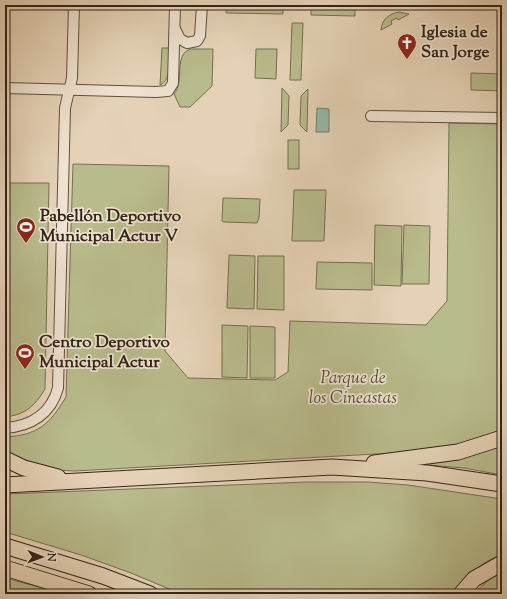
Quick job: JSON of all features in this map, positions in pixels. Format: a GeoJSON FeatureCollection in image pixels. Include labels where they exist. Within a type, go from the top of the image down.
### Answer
{"type":"FeatureCollection","features":[{"type":"Feature","properties":{"kind":"highway"},"geometry":{"type":"LineString","coordinates":[[5,484],[90,481],[332,467],[431,456],[465,450],[502,438]]}},
{"type":"Feature","properties":{"kind":"highway"},"geometry":{"type":"LineString","coordinates":[[5,459],[24,468],[44,474],[90,481]]}},
{"type":"Feature","properties":{"kind":"highway"},"geometry":{"type":"LineString","coordinates":[[332,467],[427,473],[502,484]]}},
{"type":"Feature","properties":{"kind":"highway"},"geometry":{"type":"LineString","coordinates":[[5,546],[103,576],[150,594]]}},
{"type":"Feature","properties":{"kind":"highway"},"geometry":{"type":"LineString","coordinates":[[460,594],[474,579],[502,563]]}},
{"type":"Feature","properties":{"kind":"highway"},"geometry":{"type":"LineString","coordinates":[[5,568],[89,594]]}},
{"type":"Feature","properties":{"kind":"street"},"geometry":{"type":"LineString","coordinates":[[5,428],[18,427],[31,423],[51,406],[56,396],[59,379],[65,108],[70,90],[74,5]]}},
{"type":"Feature","properties":{"kind":"street"},"geometry":{"type":"LineString","coordinates":[[5,88],[165,92],[173,86],[175,5]]}},
{"type":"Feature","properties":{"kind":"street"},"geometry":{"type":"LineString","coordinates":[[175,29],[180,39],[186,43],[194,42],[199,39],[202,5]]}},
{"type":"Feature","properties":{"kind":"street"},"geometry":{"type":"LineString","coordinates":[[174,59],[186,43]]}},
{"type":"Feature","properties":{"kind":"street"},"geometry":{"type":"LineString","coordinates":[[371,116],[502,118]]}},
{"type":"Feature","properties":{"kind":"green space"},"geometry":{"type":"Polygon","coordinates":[[[226,5],[283,5],[283,14],[226,13],[226,5]]]}},
{"type":"Feature","properties":{"kind":"green space"},"geometry":{"type":"Polygon","coordinates":[[[311,5],[355,5],[355,16],[311,15],[311,5]]]}},
{"type":"Feature","properties":{"kind":"green space"},"geometry":{"type":"Polygon","coordinates":[[[399,12],[409,14],[398,20],[397,18],[391,21],[392,24],[381,30],[384,20],[392,14],[399,12]]]}},
{"type":"Feature","properties":{"kind":"green space"},"geometry":{"type":"Polygon","coordinates":[[[292,23],[303,23],[301,80],[290,80],[292,23]]]}},
{"type":"Feature","properties":{"kind":"green space"},"geometry":{"type":"Polygon","coordinates":[[[162,48],[169,48],[169,64],[166,79],[160,85],[162,48]]]}},
{"type":"Feature","properties":{"kind":"green space"},"geometry":{"type":"Polygon","coordinates":[[[191,49],[213,49],[212,86],[190,107],[180,107],[174,94],[179,82],[182,56],[191,49]]]}},
{"type":"Feature","properties":{"kind":"green space"},"geometry":{"type":"Polygon","coordinates":[[[256,49],[277,49],[276,79],[255,78],[256,49]]]}},
{"type":"Feature","properties":{"kind":"green space"},"geometry":{"type":"Polygon","coordinates":[[[471,73],[502,74],[502,91],[471,90],[471,73]]]}},
{"type":"Feature","properties":{"kind":"green space"},"geometry":{"type":"Polygon","coordinates":[[[282,88],[289,96],[288,125],[281,132],[282,88]]]}},
{"type":"Feature","properties":{"kind":"green space"},"geometry":{"type":"Polygon","coordinates":[[[308,89],[307,132],[300,125],[301,96],[308,89]]]}},
{"type":"Feature","properties":{"kind":"green space","name":"Parque de los Cineastas"},"geometry":{"type":"Polygon","coordinates":[[[449,123],[502,124],[502,429],[477,440],[428,451],[75,471],[53,470],[5,455],[5,437],[26,434],[42,427],[54,415],[66,397],[73,164],[169,166],[165,351],[188,378],[275,380],[288,372],[290,321],[426,325],[447,301],[449,123]]]}},
{"type":"Feature","properties":{"kind":"green space"},"geometry":{"type":"Polygon","coordinates":[[[288,140],[299,140],[299,169],[288,169],[288,140]]]}},
{"type":"Feature","properties":{"kind":"green space"},"geometry":{"type":"Polygon","coordinates":[[[5,183],[49,183],[45,389],[29,409],[12,416],[5,417],[5,183]]]}},
{"type":"Feature","properties":{"kind":"green space"},"geometry":{"type":"Polygon","coordinates":[[[294,190],[326,190],[324,241],[292,241],[294,190]]]}},
{"type":"Feature","properties":{"kind":"green space"},"geometry":{"type":"Polygon","coordinates":[[[223,198],[260,199],[259,218],[257,223],[222,221],[223,198]]]}},
{"type":"Feature","properties":{"kind":"green space"},"geometry":{"type":"Polygon","coordinates":[[[375,225],[402,226],[401,286],[374,285],[375,225]]]}},
{"type":"Feature","properties":{"kind":"green space"},"geometry":{"type":"Polygon","coordinates":[[[404,225],[430,226],[429,284],[402,284],[404,225]]]}},
{"type":"Feature","properties":{"kind":"green space"},"geometry":{"type":"Polygon","coordinates":[[[229,255],[255,256],[254,309],[227,308],[229,255]]]}},
{"type":"Feature","properties":{"kind":"green space"},"geometry":{"type":"Polygon","coordinates":[[[258,256],[284,256],[284,310],[257,309],[258,256]]]}},
{"type":"Feature","properties":{"kind":"green space"},"geometry":{"type":"Polygon","coordinates":[[[317,262],[372,263],[372,290],[316,289],[317,262]]]}},
{"type":"Feature","properties":{"kind":"green space"},"geometry":{"type":"Polygon","coordinates":[[[222,325],[248,326],[247,378],[222,377],[222,325]]]}},
{"type":"Feature","properties":{"kind":"green space"},"geometry":{"type":"Polygon","coordinates":[[[250,326],[275,327],[275,378],[250,378],[250,326]]]}},
{"type":"Feature","properties":{"kind":"green space"},"geometry":{"type":"Polygon","coordinates":[[[502,443],[502,475],[464,468],[427,465],[427,462],[502,443]]]}},
{"type":"Feature","properties":{"kind":"green space"},"geometry":{"type":"Polygon","coordinates":[[[307,482],[368,482],[408,485],[502,499],[502,555],[495,557],[481,565],[469,576],[454,594],[181,594],[131,573],[81,555],[5,532],[5,494],[307,482]]]}},
{"type":"Feature","properties":{"kind":"green space"},"geometry":{"type":"Polygon","coordinates":[[[502,572],[502,594],[473,594],[495,574],[502,572]]]}},
{"type":"Feature","properties":{"kind":"green space"},"geometry":{"type":"Polygon","coordinates":[[[5,578],[65,594],[5,594],[5,578]]]}},
{"type":"Feature","properties":{"kind":"shaded area"},"geometry":{"type":"Polygon","coordinates":[[[317,108],[329,109],[329,132],[316,132],[317,108]]]}},
{"type":"Feature","properties":{"kind":"place","name":"Iglesia de San Jorge"},"geometry":{"type":"Point","coordinates":[407,60]}},
{"type":"Feature","properties":{"kind":"place","name":"Pabellón Deportivo Municipal Actur V"},"geometry":{"type":"Point","coordinates":[26,244]}},
{"type":"Feature","properties":{"kind":"place","name":"Centro Deportivo Municipal Actur"},"geometry":{"type":"Point","coordinates":[25,370]}}]}
